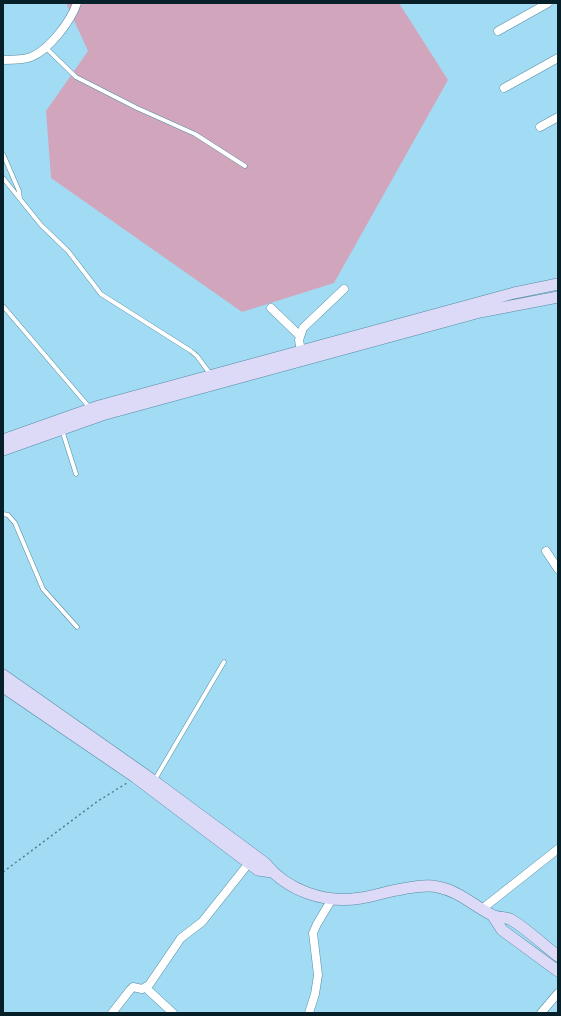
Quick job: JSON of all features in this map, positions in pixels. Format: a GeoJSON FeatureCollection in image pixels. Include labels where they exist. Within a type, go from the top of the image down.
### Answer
{"type":"FeatureCollection","features":[{"type":"Feature","properties":{"kind":"street"},"geometry":{"type":"LineString","coordinates":[[3,60],[31,57],[45,47],[63,28],[77,3]]}},
{"type":"Feature","properties":{"kind":"street"},"geometry":{"type":"LineString","coordinates":[[498,31],[548,3]]}},
{"type":"Feature","properties":{"kind":"street"},"geometry":{"type":"LineString","coordinates":[[504,88],[558,58]]}},
{"type":"Feature","properties":{"kind":"street"},"geometry":{"type":"LineString","coordinates":[[540,127],[558,117]]}},
{"type":"Feature","properties":{"kind":"street"},"geometry":{"type":"LineString","coordinates":[[3,450],[91,409],[514,293],[558,284]]}},
{"type":"Feature","properties":{"kind":"street"},"geometry":{"type":"LineString","coordinates":[[299,335],[307,323],[344,289]]}},
{"type":"Feature","properties":{"kind":"street"},"geometry":{"type":"LineString","coordinates":[[3,440],[61,424],[102,415],[472,314],[558,296]]}},
{"type":"Feature","properties":{"kind":"street"},"geometry":{"type":"LineString","coordinates":[[271,308],[299,335],[301,351]]}},
{"type":"Feature","properties":{"kind":"street"},"geometry":{"type":"LineString","coordinates":[[546,551],[558,569]]}},
{"type":"Feature","properties":{"kind":"street"},"geometry":{"type":"LineString","coordinates":[[3,675],[154,781],[265,863],[272,872],[306,893],[325,899],[360,898],[388,891],[429,886],[455,893],[493,916],[509,919],[558,956]]}},
{"type":"Feature","properties":{"kind":"street"},"geometry":{"type":"LineString","coordinates":[[3,687],[135,777],[258,870],[272,872]]}},
{"type":"Feature","properties":{"kind":"street"},"geometry":{"type":"LineString","coordinates":[[482,909],[558,850]]}},
{"type":"Feature","properties":{"kind":"street"},"geometry":{"type":"LineString","coordinates":[[146,988],[181,938],[202,922],[249,863]]}},
{"type":"Feature","properties":{"kind":"street"},"geometry":{"type":"LineString","coordinates":[[309,1013],[315,994],[318,975],[313,933],[332,899]]}},
{"type":"Feature","properties":{"kind":"street"},"geometry":{"type":"LineString","coordinates":[[493,916],[502,930],[558,971]]}},
{"type":"Feature","properties":{"kind":"street"},"geometry":{"type":"LineString","coordinates":[[112,1013],[133,987],[146,988],[173,1013]]}},
{"type":"Feature","properties":{"kind":"street"},"geometry":{"type":"LineString","coordinates":[[541,1013],[558,994]]}},
{"type":"Feature","properties":{"kind":"lane"},"geometry":{"type":"LineString","coordinates":[[45,47],[76,77],[137,108],[195,134],[245,166]]}},
{"type":"Feature","properties":{"kind":"lane"},"geometry":{"type":"LineString","coordinates":[[3,154],[19,191],[20,200]]}},
{"type":"Feature","properties":{"kind":"lane"},"geometry":{"type":"LineString","coordinates":[[3,178],[41,225],[68,251],[101,294],[192,351],[211,376]]}},
{"type":"Feature","properties":{"kind":"lane"},"geometry":{"type":"LineString","coordinates":[[3,306],[91,409]]}},
{"type":"Feature","properties":{"kind":"lane"},"geometry":{"type":"LineString","coordinates":[[61,424],[76,474]]}},
{"type":"Feature","properties":{"kind":"lane"},"geometry":{"type":"LineString","coordinates":[[3,514],[8,515],[15,523],[43,589],[77,627]]}},
{"type":"Feature","properties":{"kind":"lane"},"geometry":{"type":"LineString","coordinates":[[154,781],[224,662]]}},
{"type":"Feature","properties":{"kind":"path"},"geometry":{"type":"LineString","coordinates":[[3,872],[98,801],[135,777]]}},
{"type":"Feature","properties":{"kind":"shaded area"},"geometry":{"type":"Polygon","coordinates":[[[66,3],[399,3],[448,80],[334,283],[242,312],[51,178],[46,111],[88,51],[66,3]]]}}]}
